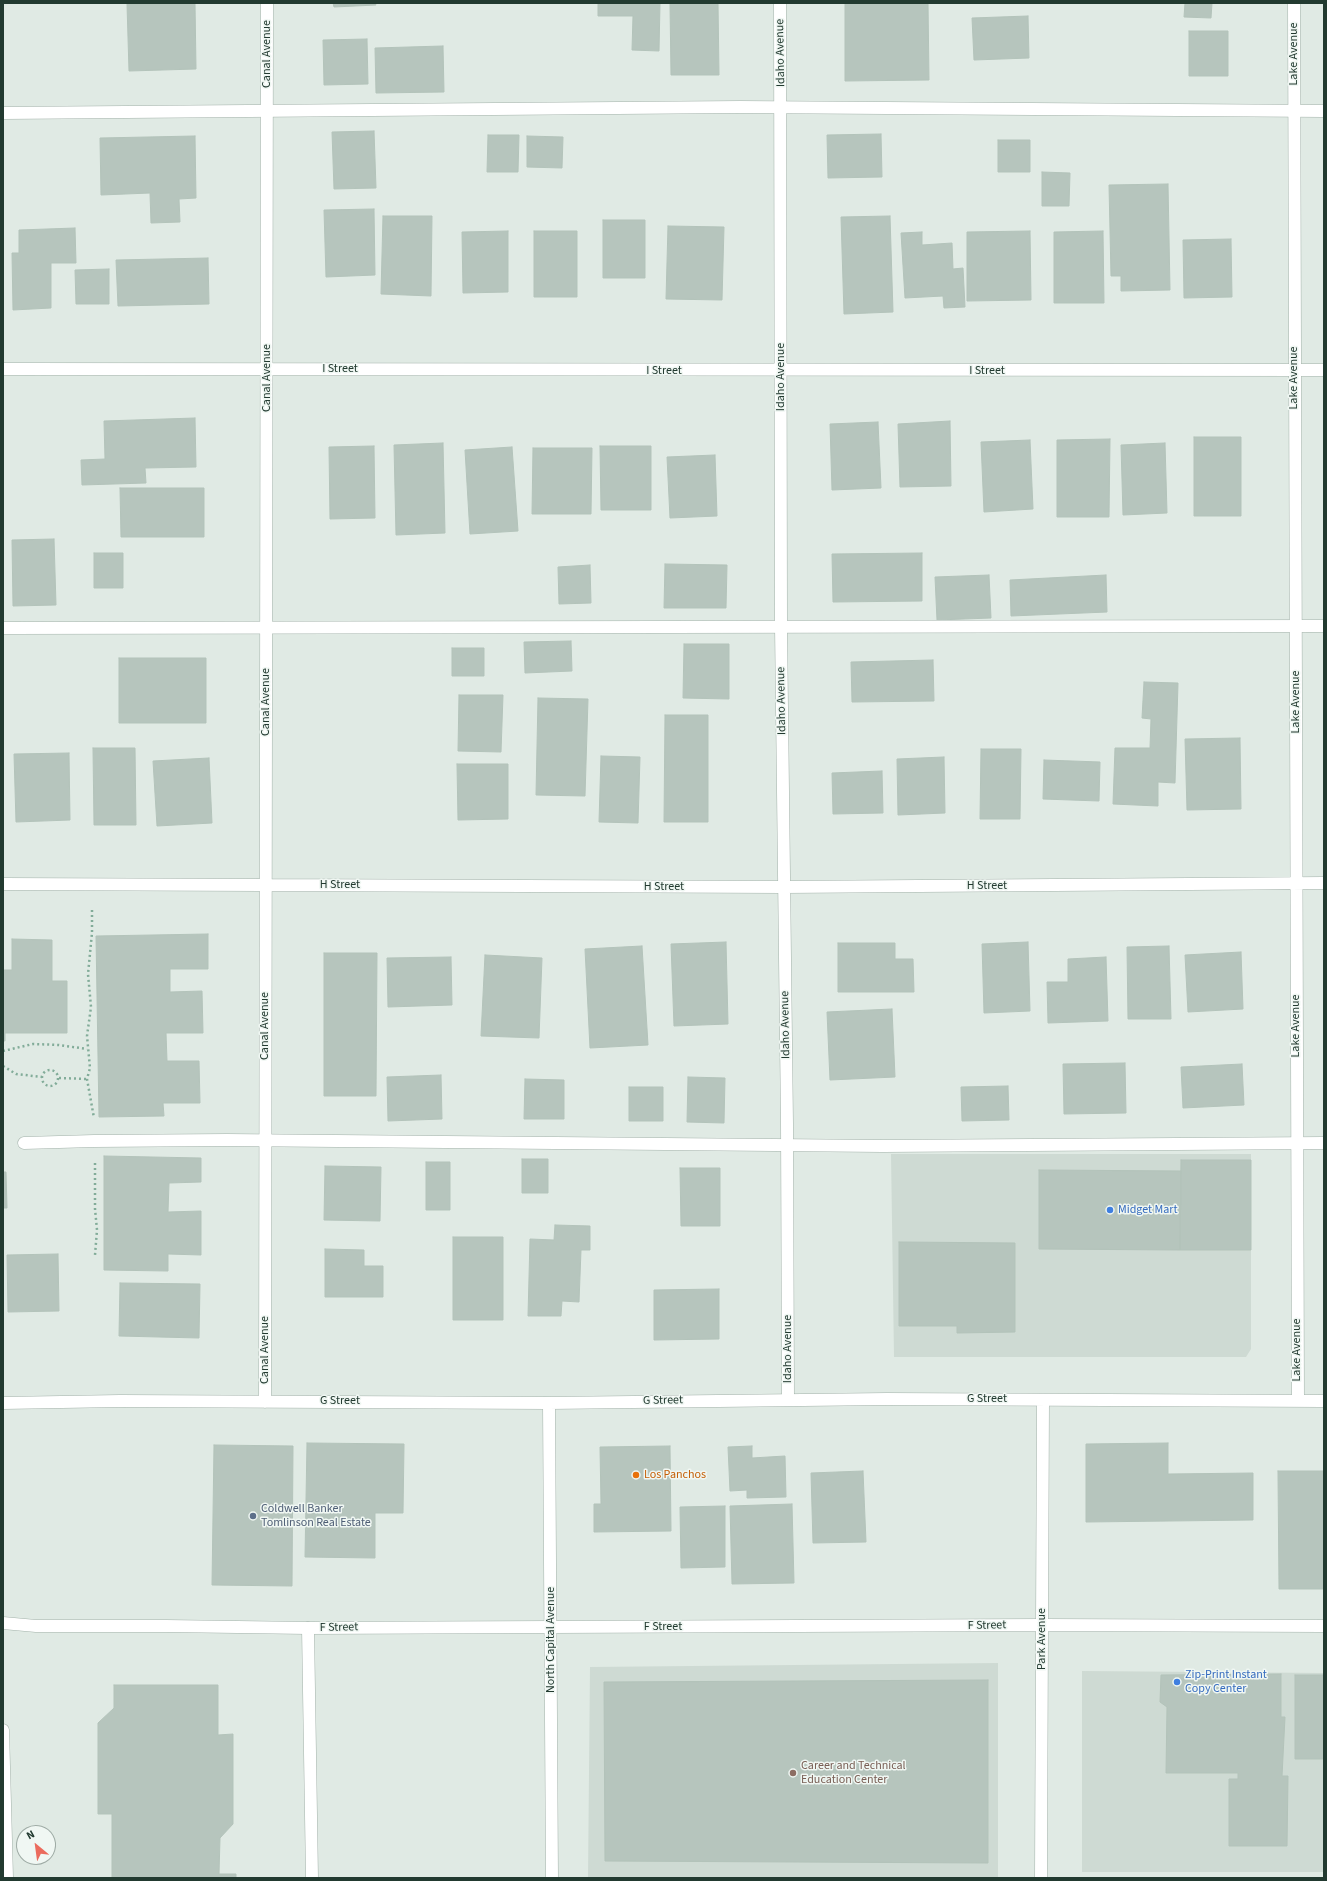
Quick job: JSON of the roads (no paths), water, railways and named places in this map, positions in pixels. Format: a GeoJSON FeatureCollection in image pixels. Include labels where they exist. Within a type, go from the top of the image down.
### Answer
{"type":"FeatureCollection","features":[{"type":"Feature","properties":{"kind":"street","name":"Canal Avenue"},"geometry":{"type":"LineString","coordinates":[[265,1402],[267,3]]}},
{"type":"Feature","properties":{"kind":"street","name":"Idaho Avenue"},"geometry":{"type":"LineString","coordinates":[[780,3],[781,626],[787,1146],[788,1400]]}},
{"type":"Feature","properties":{"kind":"street","name":"Lake Avenue"},"geometry":{"type":"LineString","coordinates":[[1294,3],[1296,626],[1295,883],[1298,1400]]}},
{"type":"Feature","properties":{"kind":"street"},"geometry":{"type":"LineString","coordinates":[[3,113],[781,107],[1324,110]]}},
{"type":"Feature","properties":{"kind":"street","name":"I Street"},"geometry":{"type":"LineString","coordinates":[[3,369],[1324,370]]}},
{"type":"Feature","properties":{"kind":"street"},"geometry":{"type":"LineString","coordinates":[[3,628],[1324,626]]}},
{"type":"Feature","properties":{"kind":"street","name":"H Street"},"geometry":{"type":"LineString","coordinates":[[3,884],[784,887],[1324,883]]}},
{"type":"Feature","properties":{"kind":"street"},"geometry":{"type":"LineString","coordinates":[[24,1143],[101,1140],[265,1140],[787,1146],[1324,1143]]}},
{"type":"Feature","properties":{"kind":"street","name":"Park Avenue"},"geometry":{"type":"LineString","coordinates":[[1041,1878],[1043,1400]]}},
{"type":"Feature","properties":{"kind":"street","name":"G Street"},"geometry":{"type":"LineString","coordinates":[[3,1403],[120,1401],[1324,1401]]}},
{"type":"Feature","properties":{"kind":"street","name":"North Capital Avenue"},"geometry":{"type":"LineString","coordinates":[[549,1402],[552,1878]]}},
{"type":"Feature","properties":{"kind":"street","name":"F Street"},"geometry":{"type":"LineString","coordinates":[[3,1623],[36,1626],[308,1628],[1042,1625],[1324,1626]]}},
{"type":"Feature","properties":{"kind":"street"},"geometry":{"type":"LineString","coordinates":[[308,1628],[312,1878]]}},
{"type":"Feature","properties":{"kind":"street"},"geometry":{"type":"LineString","coordinates":[[3,1730],[7,1878]]}},
{"type":"Feature","properties":{"kind":"place","name":"Midget Mart"},"geometry":{"type":"Point","coordinates":[1110,1210]}},
{"type":"Feature","properties":{"kind":"place","name":"Los Panchos"},"geometry":{"type":"Point","coordinates":[636,1475]}},
{"type":"Feature","properties":{"kind":"place","name":"Coldwell Banker Tomlinson Real Estate"},"geometry":{"type":"Point","coordinates":[253,1516]}},
{"type":"Feature","properties":{"kind":"place","name":"Zip-Print Instant Copy Center"},"geometry":{"type":"Point","coordinates":[1177,1682]}},
{"type":"Feature","properties":{"kind":"place","name":"Career and Technical Education Center"},"geometry":{"type":"Point","coordinates":[793,1773]}}]}
